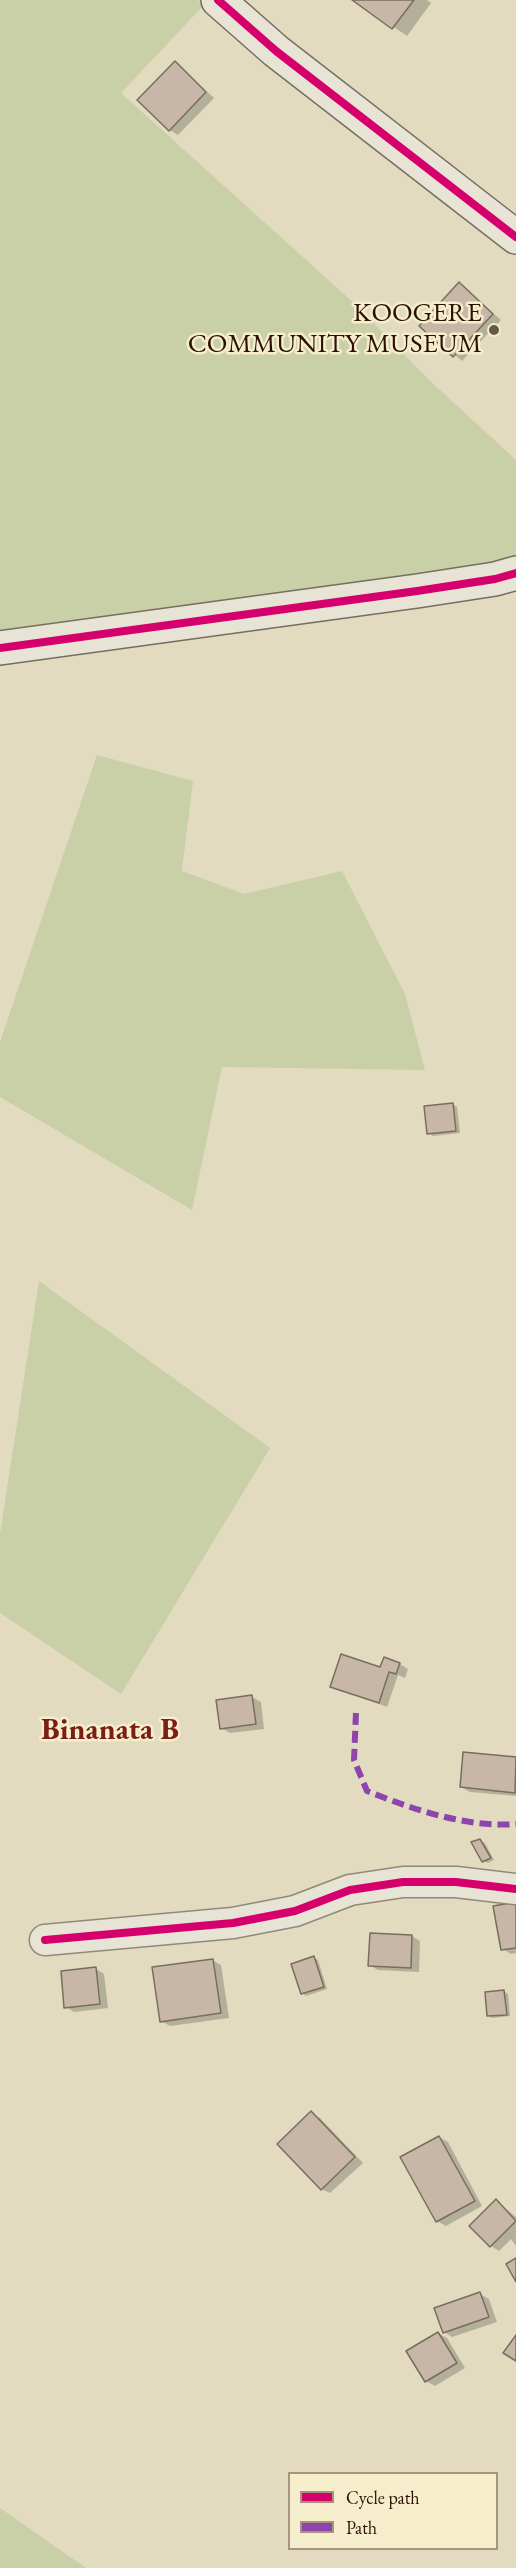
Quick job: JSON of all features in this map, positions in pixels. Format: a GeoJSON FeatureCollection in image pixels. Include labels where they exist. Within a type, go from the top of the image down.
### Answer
{"type":"FeatureCollection","features":[{"type":"Feature","properties":{"kind":"street"},"geometry":{"type":"LineString","coordinates":[[218,0],[276,51],[516,237]]}},
{"type":"Feature","properties":{"kind":"street"},"geometry":{"type":"LineString","coordinates":[[0,648],[417,591],[495,579],[516,573]]}},
{"type":"Feature","properties":{"kind":"street"},"geometry":{"type":"LineString","coordinates":[[45,1940],[233,1923],[295,1911],[350,1890],[403,1882],[456,1882],[516,1889]]}},
{"type":"Feature","properties":{"kind":"green space"},"geometry":{"type":"Polygon","coordinates":[[[0,0],[198,0],[204,5],[121,93],[355,304],[428,379],[516,460],[516,566],[0,636],[0,0]]]}},
{"type":"Feature","properties":{"kind":"green space"},"geometry":{"type":"Polygon","coordinates":[[[97,755],[193,781],[182,871],[244,894],[342,871],[405,994],[425,1070],[222,1067],[192,1210],[0,1097],[0,1042],[97,755]]]}},
{"type":"Feature","properties":{"kind":"green space"},"geometry":{"type":"Polygon","coordinates":[[[39,1281],[270,1448],[121,1694],[0,1613],[0,1534],[39,1281]]]}},
{"type":"Feature","properties":{"kind":"green space"},"geometry":{"type":"Polygon","coordinates":[[[0,2508],[86,2568],[0,2568],[0,2508]]]}},
{"type":"Feature","properties":{"kind":"building"},"geometry":{"type":"Polygon","coordinates":[[[352,0],[414,0],[392,29],[352,0]]]}},
{"type":"Feature","properties":{"kind":"building"},"geometry":{"type":"Polygon","coordinates":[[[175,61],[206,92],[169,131],[137,100],[175,61]]]}},
{"type":"Feature","properties":{"kind":"building"},"geometry":{"type":"Polygon","coordinates":[[[459,282],[493,314],[453,357],[419,326],[459,282]]]}},
{"type":"Feature","properties":{"kind":"building"},"geometry":{"type":"Polygon","coordinates":[[[453,1103],[456,1131],[427,1134],[424,1106],[453,1103]]]}},
{"type":"Feature","properties":{"kind":"building"},"geometry":{"type":"Polygon","coordinates":[[[341,1654],[380,1667],[384,1657],[400,1663],[396,1674],[389,1672],[379,1703],[330,1687],[341,1654]]]}},
{"type":"Feature","properties":{"kind":"building"},"geometry":{"type":"Polygon","coordinates":[[[252,1695],[256,1724],[220,1729],[216,1700],[252,1695]]]}},
{"type":"Feature","properties":{"kind":"building"},"geometry":{"type":"Polygon","coordinates":[[[463,1752],[516,1757],[515,1793],[460,1787],[463,1752]]]}},
{"type":"Feature","properties":{"kind":"building"},"geometry":{"type":"Polygon","coordinates":[[[480,1839],[491,1858],[482,1862],[471,1842],[480,1839]]]}},
{"type":"Feature","properties":{"kind":"building"},"geometry":{"type":"Polygon","coordinates":[[[516,1902],[516,1948],[501,1950],[493,1906],[516,1902]]]}},
{"type":"Feature","properties":{"kind":"building"},"geometry":{"type":"Polygon","coordinates":[[[370,1933],[412,1935],[411,1968],[368,1966],[370,1933]]]}},
{"type":"Feature","properties":{"kind":"building"},"geometry":{"type":"Polygon","coordinates":[[[314,1956],[324,1987],[301,1994],[291,1964],[314,1956]]]}},
{"type":"Feature","properties":{"kind":"building"},"geometry":{"type":"Polygon","coordinates":[[[213,1959],[221,2013],[160,2022],[152,1967],[213,1959]]]}},
{"type":"Feature","properties":{"kind":"building"},"geometry":{"type":"Polygon","coordinates":[[[96,1967],[100,2004],[64,2008],[61,1971],[96,1967]]]}},
{"type":"Feature","properties":{"kind":"building"},"geometry":{"type":"Polygon","coordinates":[[[504,1990],[507,2015],[487,2016],[485,1992],[504,1990]]]}},
{"type":"Feature","properties":{"kind":"building"},"geometry":{"type":"Polygon","coordinates":[[[311,2111],[355,2157],[321,2190],[277,2144],[311,2111]]]}},
{"type":"Feature","properties":{"kind":"building"},"geometry":{"type":"Polygon","coordinates":[[[439,2136],[475,2201],[436,2222],[400,2157],[439,2136]]]}},
{"type":"Feature","properties":{"kind":"building"},"geometry":{"type":"Polygon","coordinates":[[[496,2199],[516,2221],[490,2247],[469,2226],[496,2199]]]}},
{"type":"Feature","properties":{"kind":"building"},"geometry":{"type":"Polygon","coordinates":[[[516,2258],[516,2282],[506,2264],[516,2258]]]}},
{"type":"Feature","properties":{"kind":"building"},"geometry":{"type":"Polygon","coordinates":[[[480,2292],[489,2317],[443,2333],[434,2308],[480,2292]]]}},
{"type":"Feature","properties":{"kind":"building"},"geometry":{"type":"Polygon","coordinates":[[[438,2332],[457,2363],[425,2382],[406,2351],[438,2332]]]}},
{"type":"Feature","properties":{"kind":"building"},"geometry":{"type":"Polygon","coordinates":[[[516,2335],[516,2361],[503,2353],[516,2335]]]}},
{"type":"Feature","properties":{"kind":"marked path"},"geometry":{"type":"LineString","coordinates":[[356,1713],[354,1760],[367,1791],[440,1816],[478,1823],[516,1824]]}},
{"type":"Feature","properties":{"kind":"cycle path"},"geometry":{"type":"LineString","coordinates":[[218,0],[276,51],[516,237]]}},
{"type":"Feature","properties":{"kind":"cycle path"},"geometry":{"type":"LineString","coordinates":[[0,648],[417,591],[495,579],[516,573]]}},
{"type":"Feature","properties":{"kind":"cycle path"},"geometry":{"type":"LineString","coordinates":[[45,1940],[233,1923],[295,1911],[350,1890],[403,1882],[456,1882],[516,1889]]}},
{"type":"Feature","properties":{"kind":"place","name":"KOOGERE COMMUNITY MUSEUM"},"geometry":{"type":"Point","coordinates":[494,330]}},
{"type":"Feature","properties":{"kind":"district","name":"Binanata B"},"geometry":{"type":"Point","coordinates":[110,1731]}}]}
